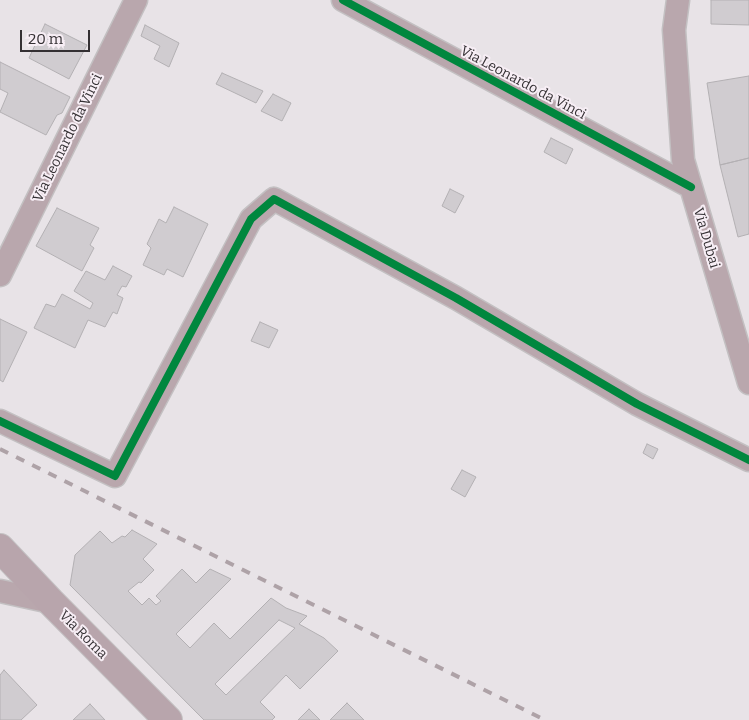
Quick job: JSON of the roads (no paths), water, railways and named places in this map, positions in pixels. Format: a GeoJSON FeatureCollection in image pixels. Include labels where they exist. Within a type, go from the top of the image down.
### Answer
{"type":"FeatureCollection","features":[{"type":"Feature","properties":{"kind":"street","name":"Via Leonardo da Vinci"},"geometry":{"type":"LineString","coordinates":[[0,275],[136,0]]}},
{"type":"Feature","properties":{"kind":"street","name":"Via Leonardo da Vinci"},"geometry":{"type":"LineString","coordinates":[[343,0],[691,187]]}},
{"type":"Feature","properties":{"kind":"street","name":"Via Dubai"},"geometry":{"type":"LineString","coordinates":[[678,0],[674,39],[683,160],[749,383]]}},
{"type":"Feature","properties":{"kind":"street"},"geometry":{"type":"LineString","coordinates":[[0,421],[115,476],[251,219],[274,199],[456,298],[637,404],[749,460]]}},
{"type":"Feature","properties":{"kind":"street","name":"Via Roma"},"geometry":{"type":"LineString","coordinates":[[0,548],[168,720]]}},
{"type":"Feature","properties":{"kind":"street"},"geometry":{"type":"LineString","coordinates":[[0,591],[51,602]]}},
{"type":"Feature","properties":{"kind":"railway"},"geometry":{"type":"LineString","coordinates":[[0,449],[545,720]]}}]}
